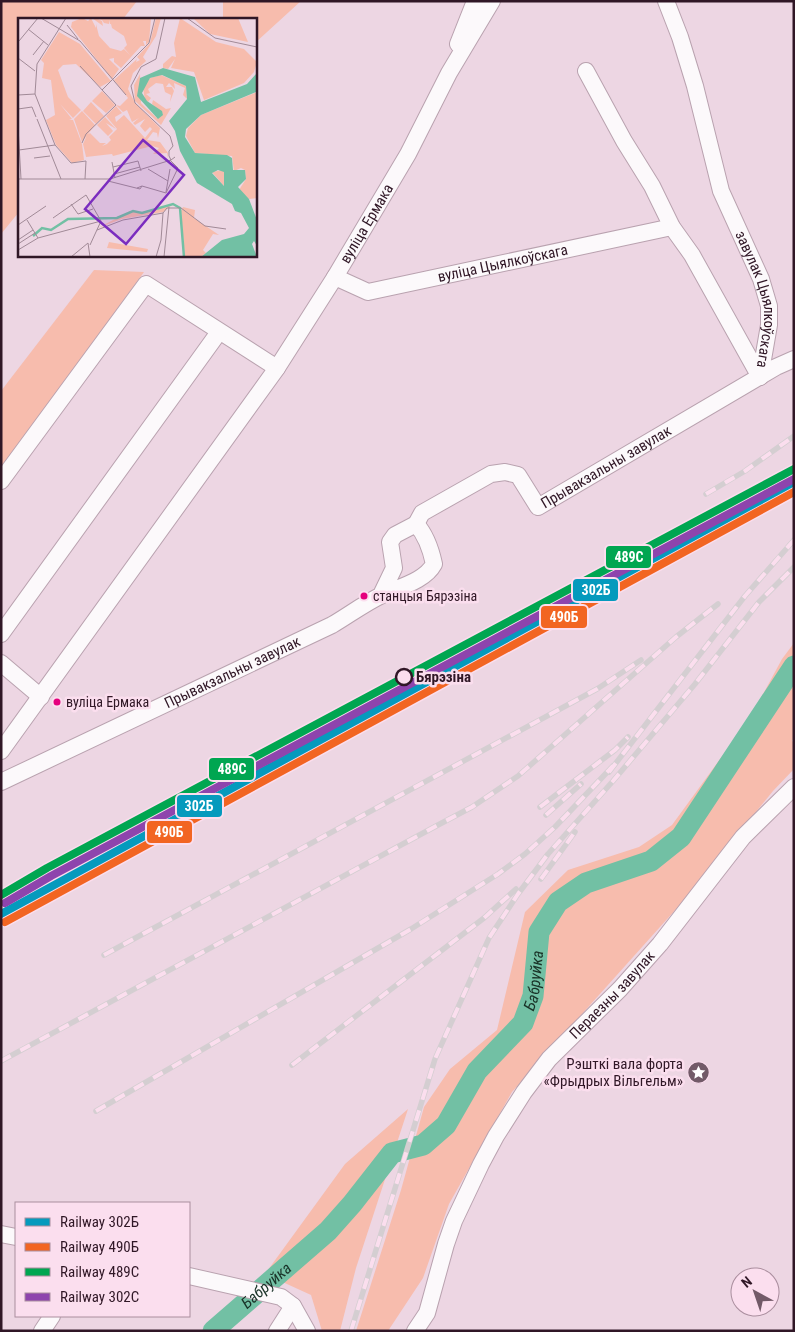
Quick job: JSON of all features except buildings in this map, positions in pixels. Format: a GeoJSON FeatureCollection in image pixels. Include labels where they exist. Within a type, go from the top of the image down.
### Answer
{"type":"FeatureCollection","features":[{"type":"Feature","properties":{"kind":"street","name":"вуліца Ермака"},"geometry":{"type":"LineString","coordinates":[[449,72],[459,39],[475,1]]}},
{"type":"Feature","properties":{"kind":"street","name":"вуліца Ермака"},"geometry":{"type":"LineString","coordinates":[[1,751],[277,368],[335,277],[408,154],[449,72],[492,1]]}},
{"type":"Feature","properties":{"kind":"street","name":"завулак Цыялкоўскага"},"geometry":{"type":"LineString","coordinates":[[666,1],[680,37],[695,86],[721,191],[761,279],[769,306],[769,325],[760,377]]}},
{"type":"Feature","properties":{"kind":"street","name":"завулак Цыялкоўскага"},"geometry":{"type":"LineString","coordinates":[[586,71],[624,141],[652,186],[672,227],[692,255],[760,377]]}},
{"type":"Feature","properties":{"kind":"street","name":"вуліца Цыялкоўскага"},"geometry":{"type":"LineString","coordinates":[[335,277],[368,292],[672,227]]}},
{"type":"Feature","properties":{"kind":"street"},"geometry":{"type":"LineString","coordinates":[[1,481],[146,284],[277,368]]}},
{"type":"Feature","properties":{"kind":"street"},"geometry":{"type":"LineString","coordinates":[[1,634],[219,332]]}},
{"type":"Feature","properties":{"kind":"street"},"geometry":{"type":"LineString","coordinates":[[760,377],[794,359]]}},
{"type":"Feature","properties":{"kind":"street","name":"Прывакзальны завулак"},"geometry":{"type":"LineString","coordinates":[[381,596],[394,568],[390,542],[394,535],[416,524],[422,513],[491,474],[505,472],[518,475],[538,507],[760,377]]}},
{"type":"Feature","properties":{"kind":"street","name":"Прывакзальны завулак"},"geometry":{"type":"LineString","coordinates":[[1,782],[332,625],[381,596],[430,572],[434,564],[431,551],[416,524]]}},
{"type":"Feature","properties":{"kind":"street"},"geometry":{"type":"LineString","coordinates":[[1,663],[41,697]]}},
{"type":"Feature","properties":{"kind":"street","name":"Пераезны завулак"},"geometry":{"type":"LineString","coordinates":[[415,1331],[427,1313],[446,1244],[477,1172],[496,1136],[524,1092],[549,1059],[620,989],[660,944],[743,837],[794,787]]}},
{"type":"Feature","properties":{"kind":"street"},"geometry":{"type":"LineString","coordinates":[[1,1234],[15,1237]]}},
{"type":"Feature","properties":{"kind":"street"},"geometry":{"type":"LineString","coordinates":[[190,1276],[245,1288],[287,1301],[307,1331]]}},
{"type":"Feature","properties":{"kind":"street"},"geometry":{"type":"LineString","coordinates":[[276,1331],[287,1301]]}},
{"type":"Feature","properties":{"kind":"street"},"geometry":{"type":"LineString","coordinates":[[42,1331],[51,1317]]}},
{"type":"Feature","properties":{"kind":"shaded area"},"geometry":{"type":"Polygon","coordinates":[[[1,1],[137,1],[124,18],[18,18],[18,213],[1,234],[1,1]]]}},
{"type":"Feature","properties":{"kind":"shaded area"},"geometry":{"type":"Polygon","coordinates":[[[223,1],[301,1],[256,42],[256,18],[223,18],[223,1]]]}},
{"type":"Feature","properties":{"kind":"shaded area"},"geometry":{"type":"Polygon","coordinates":[[[94,270],[144,272],[1,469],[1,391],[94,270]]]}},
{"type":"Feature","properties":{"kind":"shaded area"},"geometry":{"type":"Polygon","coordinates":[[[794,643],[794,738],[792,741],[794,742],[794,769],[773,791],[686,898],[512,1092],[449,1204],[423,1278],[388,1331],[356,1331],[401,1190],[424,1107],[450,1069],[497,1030],[525,912],[568,870],[639,847],[672,825],[750,718],[782,659],[794,643]]]}},
{"type":"Feature","properties":{"kind":"shaded area"},"geometry":{"type":"Polygon","coordinates":[[[408,1109],[356,1268],[340,1331],[322,1331],[311,1295],[265,1274],[345,1164],[408,1109]]]}},
{"type":"Feature","properties":{"kind":"waterway","name":"Бабруйка"},"geometry":{"type":"LineString","coordinates":[[213,1331],[328,1231],[392,1153],[423,1145],[446,1125],[477,1071],[523,1023],[533,996],[539,932],[558,902],[586,883],[651,861],[681,837],[794,666]]}},
{"type":"Feature","properties":{"kind":"railway"},"geometry":{"type":"LineString","coordinates":[[706,494],[745,471],[794,436]]}},
{"type":"Feature","properties":{"kind":"railway"},"geometry":{"type":"LineString","coordinates":[[609,772],[745,596],[794,540]]}},
{"type":"Feature","properties":{"kind":"railway"},"geometry":{"type":"LineString","coordinates":[[351,1331],[435,1059],[489,938],[518,894],[548,854],[695,684],[759,602],[794,567]]}},
{"type":"Feature","properties":{"kind":"railway"},"geometry":{"type":"LineString","coordinates":[[1,1061],[472,807],[518,776],[676,637],[718,604]]}},
{"type":"Feature","properties":{"kind":"railway"},"geometry":{"type":"LineString","coordinates":[[104,955],[597,689],[641,660]]}},
{"type":"Feature","properties":{"kind":"railway"},"geometry":{"type":"LineString","coordinates":[[540,807],[615,750],[628,737]]}},
{"type":"Feature","properties":{"kind":"railway"},"geometry":{"type":"LineString","coordinates":[[96,1111],[411,929],[498,874],[525,854],[555,827],[613,766]]}},
{"type":"Feature","properties":{"kind":"railway"},"geometry":{"type":"LineString","coordinates":[[546,815],[581,784]]}},
{"type":"Feature","properties":{"kind":"railway"},"geometry":{"type":"LineString","coordinates":[[541,879],[575,832]]}},
{"type":"Feature","properties":{"kind":"railway"},"geometry":{"type":"LineString","coordinates":[[292,1065],[484,918],[516,889]]}},
{"type":"Feature","properties":{"kind":"rail line","name":"489С"},"geometry":{"type":"LineString","coordinates":[[1,895],[47,868],[794,469]]}},
{"type":"Feature","properties":{"kind":"rail line","name":"302С"},"geometry":{"type":"LineString","coordinates":[[5,903],[51,876],[794,479]]}},
{"type":"Feature","properties":{"kind":"rail line","name":"302Б"},"geometry":{"type":"LineString","coordinates":[[1,914],[794,482]]}},
{"type":"Feature","properties":{"kind":"rail line","name":"490Б"},"geometry":{"type":"LineString","coordinates":[[5,922],[794,492]]}},
{"type":"Feature","properties":{"kind":"place","name":"станцыя Бярэзіна"},"geometry":{"type":"Point","coordinates":[364,596]}},
{"type":"Feature","properties":{"kind":"place","name":"Бярэзіна"},"geometry":{"type":"Point","coordinates":[404,677]}},
{"type":"Feature","properties":{"kind":"place","name":"вуліца Ермака"},"geometry":{"type":"Point","coordinates":[57,702]}},
{"type":"Feature","properties":{"kind":"place","name":"Рэшткі вала форта «Фрыдрых Вільгельм»"},"geometry":{"type":"Point","coordinates":[699,1073]}}]}
